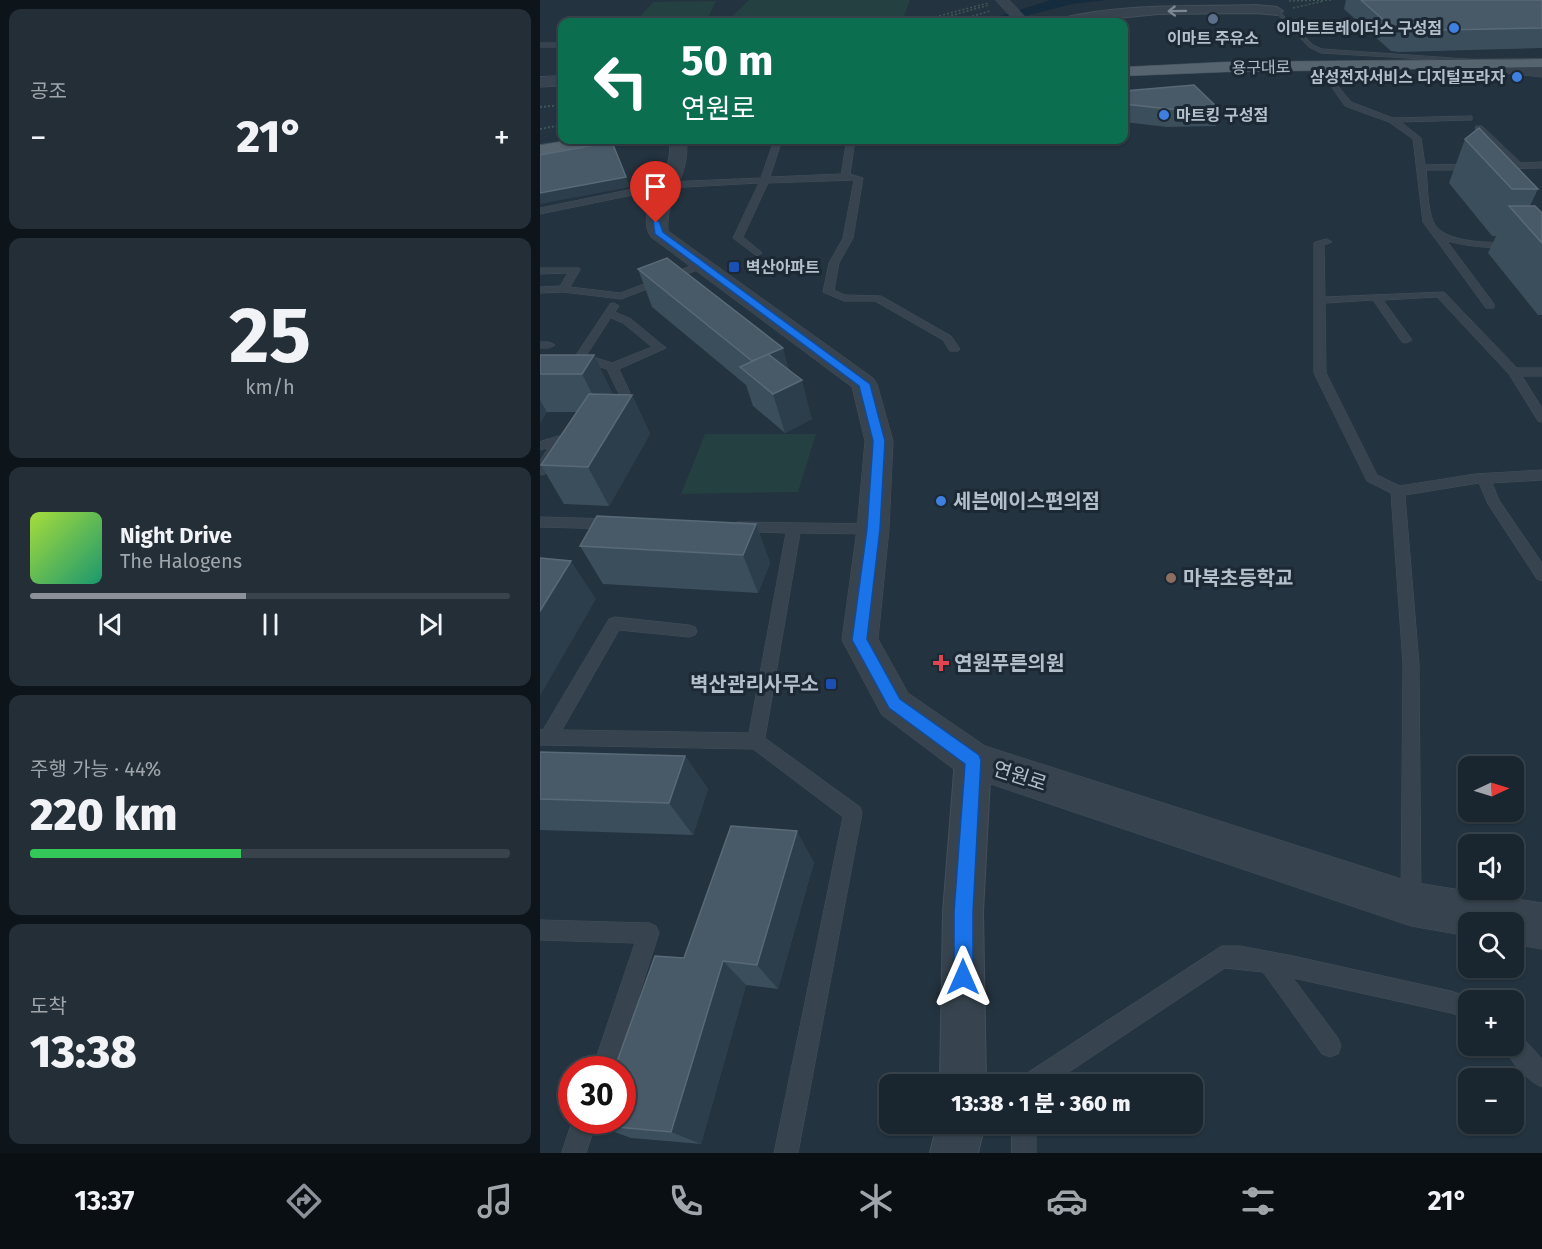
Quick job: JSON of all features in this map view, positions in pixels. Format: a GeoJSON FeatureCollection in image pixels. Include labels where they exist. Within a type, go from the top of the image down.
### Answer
{"type":"FeatureCollection","features":[{"type":"Feature","properties":{"kind":"main road","name":"용구대로"},"geometry":{"type":"LineString","coordinates":[[1128,72],[1225,67],[1542,63]]}},
{"type":"Feature","properties":{"kind":"main road"},"geometry":{"type":"LineString","coordinates":[[540,150],[577,144]]}},
{"type":"Feature","properties":{"kind":"street"},"geometry":{"type":"LineString","coordinates":[[1006,4],[1019,18]]}},
{"type":"Feature","properties":{"kind":"street"},"geometry":{"type":"LineString","coordinates":[[1081,18],[1119,13],[1256,9],[1277,11]]}},
{"type":"Feature","properties":{"kind":"street"},"geometry":{"type":"LineString","coordinates":[[1456,64],[1542,72]]}},
{"type":"Feature","properties":{"kind":"street"},"geometry":{"type":"LineString","coordinates":[[540,82],[558,81]]}},
{"type":"Feature","properties":{"kind":"street","name":"연원로"},"geometry":{"type":"LineString","coordinates":[[679,144],[680,151],[656,214],[658,233],[704,264],[864,384],[879,441],[873,529],[860,640],[895,704],[973,760],[1411,904],[1542,926]]}},
{"type":"Feature","properties":{"kind":"street"},"geometry":{"type":"LineString","coordinates":[[963,1074],[963,912],[973,760]]}},
{"type":"Feature","properties":{"kind":"street"},"geometry":{"type":"LineString","coordinates":[[954,1153],[959,1134]]}},
{"type":"Feature","properties":{"kind":"lane"},"geometry":{"type":"LineString","coordinates":[[1277,11],[1311,46],[1321,51],[1510,63]]}},
{"type":"Feature","properties":{"kind":"lane"},"geometry":{"type":"LineString","coordinates":[[540,45],[558,45]]}},
{"type":"Feature","properties":{"kind":"lane"},"geometry":{"type":"LineString","coordinates":[[1320,66],[1348,104],[1392,120],[1417,138],[1428,222],[1490,306]]}},
{"type":"Feature","properties":{"kind":"lane"},"geometry":{"type":"LineString","coordinates":[[1392,120],[1469,118]]}},
{"type":"Feature","properties":{"kind":"lane"},"geometry":{"type":"LineString","coordinates":[[1479,128],[1519,166]]}},
{"type":"Feature","properties":{"kind":"lane"},"geometry":{"type":"LineString","coordinates":[[845,176],[850,144]]}},
{"type":"Feature","properties":{"kind":"lane"},"geometry":{"type":"LineString","coordinates":[[757,253],[738,238],[765,179],[776,146]]}},
{"type":"Feature","properties":{"kind":"lane"},"geometry":{"type":"LineString","coordinates":[[1422,168],[1542,165]]}},
{"type":"Feature","properties":{"kind":"lane"},"geometry":{"type":"LineString","coordinates":[[540,211],[667,185],[845,176],[860,178],[848,238],[834,263],[828,292],[844,298],[877,298],[947,338],[954,349]]}},
{"type":"Feature","properties":{"kind":"lane"},"geometry":{"type":"LineString","coordinates":[[1434,231],[1453,241],[1469,244],[1542,244]]}},
{"type":"Feature","properties":{"kind":"lane"},"geometry":{"type":"LineString","coordinates":[[1327,242],[1319,243],[1320,373],[1372,478],[1398,491],[1484,478],[1542,475]]}},
{"type":"Feature","properties":{"kind":"lane"},"geometry":{"type":"LineString","coordinates":[[540,290],[563,289],[621,296],[704,264]]}},
{"type":"Feature","properties":{"kind":"lane"},"geometry":{"type":"LineString","coordinates":[[540,271],[575,270],[563,289]]}},
{"type":"Feature","properties":{"kind":"lane"},"geometry":{"type":"LineString","coordinates":[[1319,300],[1440,294],[1514,372],[1542,418]]}},
{"type":"Feature","properties":{"kind":"lane"},"geometry":{"type":"LineString","coordinates":[[580,357],[621,296]]}},
{"type":"Feature","properties":{"kind":"lane"},"geometry":{"type":"LineString","coordinates":[[1376,297],[1406,340]]}},
{"type":"Feature","properties":{"kind":"lane"},"geometry":{"type":"LineString","coordinates":[[540,370],[580,357],[612,367],[660,348],[627,321],[609,313]]}},
{"type":"Feature","properties":{"kind":"lane"},"geometry":{"type":"LineString","coordinates":[[612,367],[624,393]]}},
{"type":"Feature","properties":{"kind":"lane"},"geometry":{"type":"LineString","coordinates":[[1514,372],[1542,372]]}},
{"type":"Feature","properties":{"kind":"lane"},"geometry":{"type":"LineString","coordinates":[[540,446],[560,440],[540,471]]}},
{"type":"Feature","properties":{"kind":"lane"},"geometry":{"type":"LineString","coordinates":[[1484,478],[1493,501],[1542,575]]}},
{"type":"Feature","properties":{"kind":"lane"},"geometry":{"type":"LineString","coordinates":[[1398,491],[1411,664],[1411,904]]}},
{"type":"Feature","properties":{"kind":"lane"},"geometry":{"type":"LineString","coordinates":[[540,522],[632,524]]}},
{"type":"Feature","properties":{"kind":"lane"},"geometry":{"type":"LineString","coordinates":[[725,526],[873,529]]}},
{"type":"Feature","properties":{"kind":"lane"},"geometry":{"type":"LineString","coordinates":[[756,741],[794,528]]}},
{"type":"Feature","properties":{"kind":"lane"},"geometry":{"type":"LineString","coordinates":[[544,737],[615,623],[689,631]]}},
{"type":"Feature","properties":{"kind":"lane"},"geometry":{"type":"LineString","coordinates":[[544,737],[756,741],[853,813],[786,1153]]}},
{"type":"Feature","properties":{"kind":"lane"},"geometry":{"type":"LineString","coordinates":[[540,930],[649,933],[608,1056]]}},
{"type":"Feature","properties":{"kind":"lane"},"geometry":{"type":"LineString","coordinates":[[1047,1074],[1222,957],[1240,957],[1458,1004]]}},
{"type":"Feature","properties":{"kind":"lane"},"geometry":{"type":"LineString","coordinates":[[1270,964],[1330,1046]]}},
{"type":"Feature","properties":{"kind":"lane"},"geometry":{"type":"LineString","coordinates":[[1524,1056],[1542,1076]]}},
{"type":"Feature","properties":{"kind":"lane"},"geometry":{"type":"LineString","coordinates":[[574,1153],[580,1134]]}},
{"type":"Feature","properties":{"kind":"lane"},"geometry":{"type":"LineString","coordinates":[[1024,1134],[1024,1153]]}},
{"type":"Feature","properties":{"kind":"path"},"geometry":{"type":"LineString","coordinates":[[1277,11],[1326,0]]}},
{"type":"Feature","properties":{"kind":"path"},"geometry":{"type":"LineString","coordinates":[[929,18],[973,5],[1006,4]]}},
{"type":"Feature","properties":{"kind":"path"},"geometry":{"type":"LineString","coordinates":[[945,18],[1006,4]]}},
{"type":"Feature","properties":{"kind":"path"},"geometry":{"type":"LineString","coordinates":[[965,18],[1006,4]]}},
{"type":"Feature","properties":{"kind":"path"},"geometry":{"type":"LineString","coordinates":[[540,107],[558,105]]}},
{"type":"Feature","properties":{"kind":"path"},"geometry":{"type":"LineString","coordinates":[[540,129],[558,126]]}},
{"type":"Feature","properties":{"kind":"green space"},"geometry":{"type":"Polygon","coordinates":[[[749,0],[910,0],[903,18],[730,18],[749,0]]]}},
{"type":"Feature","properties":{"kind":"green space"},"geometry":{"type":"Polygon","coordinates":[[[716,1],[708,18],[639,18],[653,2],[716,1]]]}},
{"type":"Feature","properties":{"kind":"green space"},"geometry":{"type":"Polygon","coordinates":[[[705,434],[816,434],[798,492],[681,494],[705,434]]]}},
{"type":"Feature","properties":{"kind":"water"},"geometry":{"type":"Polygon","coordinates":[[[1051,0],[1106,0],[1072,4],[1018,18],[994,18],[1051,0]]]}},
{"type":"Feature","properties":{"kind":"building"},"geometry":{"type":"Polygon","coordinates":[[[1361,0],[1542,0],[1542,28],[1396,31],[1361,0]]]}},
{"type":"Feature","properties":{"kind":"building"},"geometry":{"type":"Polygon","coordinates":[[[1194,85],[1219,109],[1169,109],[1128,104],[1128,91],[1194,85]]]}},
{"type":"Feature","properties":{"kind":"building"},"geometry":{"type":"Polygon","coordinates":[[[1479,128],[1538,189],[1512,189],[1465,139],[1479,128]]]}},
{"type":"Feature","properties":{"kind":"building"},"geometry":{"type":"Polygon","coordinates":[[[613,144],[626,177],[540,193],[540,155],[613,144]]]}},
{"type":"Feature","properties":{"kind":"building"},"geometry":{"type":"Polygon","coordinates":[[[1509,206],[1535,206],[1542,213],[1542,243],[1509,206]]]}},
{"type":"Feature","properties":{"kind":"building"},"geometry":{"type":"Polygon","coordinates":[[[667,258],[783,348],[752,361],[638,269],[667,258]]]}},
{"type":"Feature","properties":{"kind":"building"},"geometry":{"type":"Polygon","coordinates":[[[768,354],[802,380],[773,394],[740,367],[768,354]]]}},
{"type":"Feature","properties":{"kind":"building"},"geometry":{"type":"Polygon","coordinates":[[[540,355],[594,355],[582,374],[540,374],[540,355]]]}},
{"type":"Feature","properties":{"kind":"building"},"geometry":{"type":"Polygon","coordinates":[[[589,394],[632,395],[588,467],[541,465],[589,394]]]}},
{"type":"Feature","properties":{"kind":"building"},"geometry":{"type":"Polygon","coordinates":[[[597,516],[756,524],[743,555],[580,546],[597,516]]]}},
{"type":"Feature","properties":{"kind":"building"},"geometry":{"type":"Polygon","coordinates":[[[540,558],[571,561],[540,611],[540,558]]]}},
{"type":"Feature","properties":{"kind":"building"},"geometry":{"type":"Polygon","coordinates":[[[540,752],[685,756],[669,803],[540,799],[540,752]]]}},
{"type":"Feature","properties":{"kind":"building"},"geometry":{"type":"Polygon","coordinates":[[[731,826],[797,831],[757,965],[723,961],[671,1132],[636,1129],[636,1056],[619,1056],[655,956],[684,958],[731,826]]]}},
{"type":"Feature","properties":{"kind":"place","name":"이마트 주유소"},"geometry":{"type":"Point","coordinates":[1213,19]}},
{"type":"Feature","properties":{"kind":"place","name":"이마트트레이더스 구성점"},"geometry":{"type":"Point","coordinates":[1454,28]}},
{"type":"Feature","properties":{"kind":"place","name":"삼성전자서비스 디지털프라자"},"geometry":{"type":"Point","coordinates":[1517,77]}},
{"type":"Feature","properties":{"kind":"place","name":"마트킹 구성점"},"geometry":{"type":"Point","coordinates":[1164,115]}},
{"type":"Feature","properties":{"kind":"place","name":"벽산아파트"},"geometry":{"type":"Point","coordinates":[734,267]}},
{"type":"Feature","properties":{"kind":"place","name":"세븐에이스편의점"},"geometry":{"type":"Point","coordinates":[941,501]}},
{"type":"Feature","properties":{"kind":"place","name":"마북초등학교"},"geometry":{"type":"Point","coordinates":[1171,578]}},
{"type":"Feature","properties":{"kind":"place","name":"연원푸른의원"},"geometry":{"type":"Point","coordinates":[941,663]}},
{"type":"Feature","properties":{"kind":"place","name":"벽산관리사무소"},"geometry":{"type":"Point","coordinates":[831,684]}},
{"type":"Feature","properties":{"kind":"route"},"geometry":{"type":"LineString","coordinates":[[656,223],[658,233],[704,264],[864,384],[879,441],[873,529],[860,640],[895,704],[973,760],[963,912],[963,977]]}}]}
